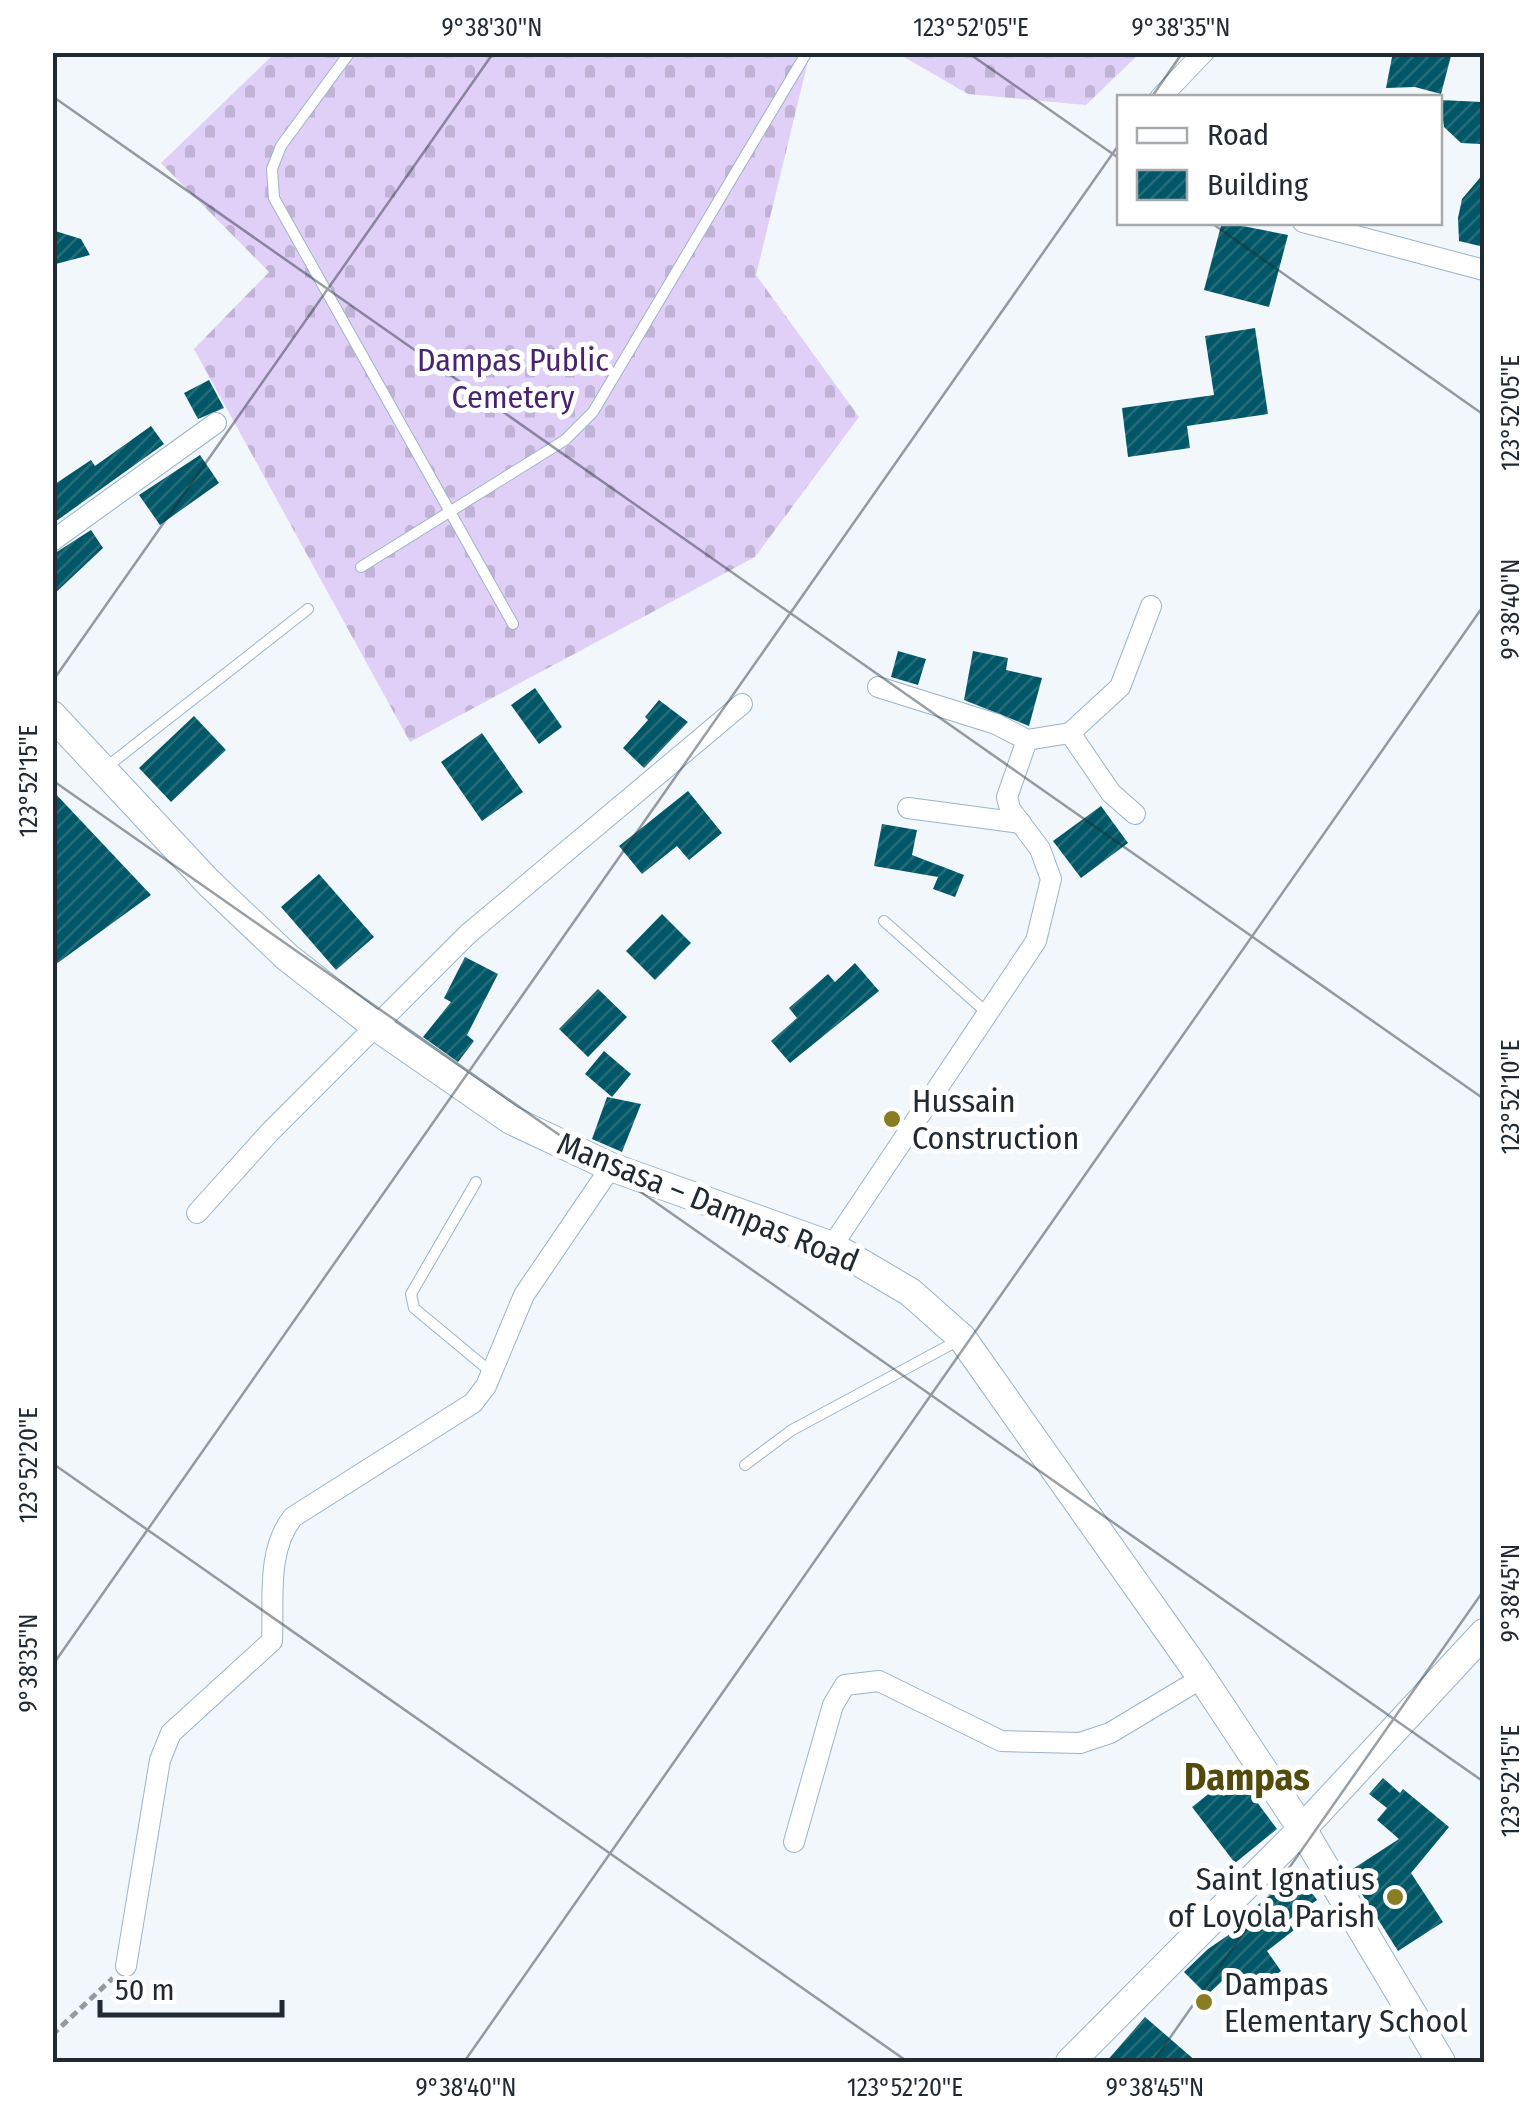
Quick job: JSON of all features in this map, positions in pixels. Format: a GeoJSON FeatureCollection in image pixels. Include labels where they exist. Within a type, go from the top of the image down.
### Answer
{"type":"FeatureCollection","features":[{"type":"Feature","properties":{"kind":"main road","name":"Mansasa – Dampas Road"},"geometry":{"type":"LineString","coordinates":[[52,715],[208,882],[287,957],[374,1025],[511,1120],[611,1167],[832,1246],[910,1292],[962,1338],[1202,1678],[1302,1829],[1440,2062]]}},
{"type":"Feature","properties":{"kind":"main road"},"geometry":{"type":"LineString","coordinates":[[1070,2062],[1302,1829],[1483,1638]]}},
{"type":"Feature","properties":{"kind":"street"},"geometry":{"type":"LineString","coordinates":[[1163,95],[1204,52]]}},
{"type":"Feature","properties":{"kind":"street"},"geometry":{"type":"LineString","coordinates":[[1314,225],[1484,270]]}},
{"type":"Feature","properties":{"kind":"street"},"geometry":{"type":"LineString","coordinates":[[52,541],[216,423]]}},
{"type":"Feature","properties":{"kind":"street"},"geometry":{"type":"LineString","coordinates":[[878,687],[996,724],[1028,740],[1070,733],[1120,687],[1151,606]]}},
{"type":"Feature","properties":{"kind":"street"},"geometry":{"type":"LineString","coordinates":[[196,1213],[374,1025],[468,934],[742,704]]}},
{"type":"Feature","properties":{"kind":"street"},"geometry":{"type":"LineString","coordinates":[[1070,733],[1111,793],[1134,814]]}},
{"type":"Feature","properties":{"kind":"street"},"geometry":{"type":"LineString","coordinates":[[832,1246],[920,1120],[952,1062],[1036,941],[1051,879],[1040,849],[1007,797],[1028,740]]}},
{"type":"Feature","properties":{"kind":"street"},"geometry":{"type":"LineString","coordinates":[[908,808],[1021,823]]}},
{"type":"Feature","properties":{"kind":"street"},"geometry":{"type":"LineString","coordinates":[[126,1966],[160,1760],[171,1733],[272,1640],[274,1556],[283,1530],[293,1517],[473,1403],[491,1373],[524,1295],[611,1167]]}},
{"type":"Feature","properties":{"kind":"street"},"geometry":{"type":"LineString","coordinates":[[794,1842],[833,1705],[845,1685],[879,1681],[1001,1741],[1080,1743],[1110,1733],[1202,1678]]}},
{"type":"Feature","properties":{"kind":"lane"},"geometry":{"type":"LineString","coordinates":[[350,52],[280,146],[272,168],[274,198],[513,624]]}},
{"type":"Feature","properties":{"kind":"lane"},"geometry":{"type":"LineString","coordinates":[[361,568],[565,440],[593,412],[807,52]]}},
{"type":"Feature","properties":{"kind":"lane"},"geometry":{"type":"LineString","coordinates":[[104,770],[308,610]]}},
{"type":"Feature","properties":{"kind":"lane"},"geometry":{"type":"LineString","coordinates":[[884,921],[986,1012]]}},
{"type":"Feature","properties":{"kind":"lane"},"geometry":{"type":"LineString","coordinates":[[476,1182],[412,1294],[414,1308],[491,1373]]}},
{"type":"Feature","properties":{"kind":"lane"},"geometry":{"type":"LineString","coordinates":[[744,1465],[792,1430],[962,1338]]}},
{"type":"Feature","properties":{"kind":"path"},"geometry":{"type":"LineString","coordinates":[[52,2034],[126,1966]]}},
{"type":"Feature","properties":{"kind":"green space","name":"Dampas Public Cemetery"},"geometry":{"type":"Polygon","coordinates":[[[275,53],[810,53],[756,275],[859,417],[755,557],[410,742],[194,349],[269,272],[161,163],[275,53]]]}},
{"type":"Feature","properties":{"kind":"green space"},"geometry":{"type":"Polygon","coordinates":[[[897,53],[1140,53],[1086,105],[968,94],[897,53]]]}},
{"type":"Feature","properties":{"kind":"building"},"geometry":{"type":"Polygon","coordinates":[[[1393,52],[1452,52],[1441,94],[1415,87],[1386,88],[1393,52]]]}},
{"type":"Feature","properties":{"kind":"building"},"geometry":{"type":"Polygon","coordinates":[[[1442,100],[1482,102],[1480,144],[1461,143],[1444,127],[1442,100]]]}},
{"type":"Feature","properties":{"kind":"building"},"geometry":{"type":"Polygon","coordinates":[[[1484,173],[1484,247],[1459,241],[1458,218],[1462,199],[1484,173]]]}},
{"type":"Feature","properties":{"kind":"building"},"geometry":{"type":"Polygon","coordinates":[[[1221,225],[1288,235],[1269,307],[1204,290],[1221,225]]]}},
{"type":"Feature","properties":{"kind":"building"},"geometry":{"type":"Polygon","coordinates":[[[52,230],[81,239],[90,255],[52,265],[52,230]]]}},
{"type":"Feature","properties":{"kind":"building"},"geometry":{"type":"Polygon","coordinates":[[[1255,328],[1268,414],[1187,426],[1190,448],[1128,457],[1122,408],[1214,395],[1205,336],[1255,328]]]}},
{"type":"Feature","properties":{"kind":"building"},"geometry":{"type":"Polygon","coordinates":[[[209,380],[224,408],[198,419],[184,393],[209,380]]]}},
{"type":"Feature","properties":{"kind":"building"},"geometry":{"type":"Polygon","coordinates":[[[151,426],[164,444],[52,524],[52,486],[91,460],[95,466],[151,426]]]}},
{"type":"Feature","properties":{"kind":"building"},"geometry":{"type":"Polygon","coordinates":[[[200,455],[219,483],[160,525],[139,495],[200,455]]]}},
{"type":"Feature","properties":{"kind":"building"},"geometry":{"type":"Polygon","coordinates":[[[91,530],[103,548],[52,596],[52,555],[91,530]]]}},
{"type":"Feature","properties":{"kind":"building"},"geometry":{"type":"Polygon","coordinates":[[[898,651],[926,659],[918,685],[891,677],[898,651]]]}},
{"type":"Feature","properties":{"kind":"building"},"geometry":{"type":"Polygon","coordinates":[[[973,651],[1008,658],[1006,670],[1042,678],[1029,726],[964,700],[973,651]]]}},
{"type":"Feature","properties":{"kind":"building"},"geometry":{"type":"Polygon","coordinates":[[[535,688],[562,727],[539,744],[511,705],[535,688]]]}},
{"type":"Feature","properties":{"kind":"building"},"geometry":{"type":"Polygon","coordinates":[[[659,700],[688,722],[644,768],[623,748],[648,720],[645,717],[659,700]]]}},
{"type":"Feature","properties":{"kind":"building"},"geometry":{"type":"Polygon","coordinates":[[[194,716],[226,750],[171,802],[139,768],[194,716]]]}},
{"type":"Feature","properties":{"kind":"building"},"geometry":{"type":"Polygon","coordinates":[[[482,733],[523,792],[482,821],[441,762],[482,733]]]}},
{"type":"Feature","properties":{"kind":"building"},"geometry":{"type":"Polygon","coordinates":[[[52,790],[151,895],[52,967],[52,790]]]}},
{"type":"Feature","properties":{"kind":"building"},"geometry":{"type":"Polygon","coordinates":[[[688,791],[722,833],[689,860],[677,846],[642,874],[619,846],[688,791]]]}},
{"type":"Feature","properties":{"kind":"building"},"geometry":{"type":"Polygon","coordinates":[[[1101,806],[1128,843],[1081,878],[1053,841],[1101,806]]]}},
{"type":"Feature","properties":{"kind":"building"},"geometry":{"type":"Polygon","coordinates":[[[882,824],[917,830],[912,855],[964,875],[955,897],[933,889],[938,877],[874,866],[882,824]]]}},
{"type":"Feature","properties":{"kind":"building"},"geometry":{"type":"Polygon","coordinates":[[[319,874],[374,937],[336,970],[281,907],[319,874]]]}},
{"type":"Feature","properties":{"kind":"building"},"geometry":{"type":"Polygon","coordinates":[[[662,914],[691,943],[655,980],[626,951],[662,914]]]}},
{"type":"Feature","properties":{"kind":"building"},"geometry":{"type":"Polygon","coordinates":[[[465,957],[498,974],[467,1035],[474,1041],[458,1062],[423,1037],[451,1002],[444,998],[465,957]]]}},
{"type":"Feature","properties":{"kind":"building"},"geometry":{"type":"Polygon","coordinates":[[[855,963],[879,991],[790,1063],[771,1041],[797,1018],[789,1008],[828,974],[835,982],[855,963]]]}},
{"type":"Feature","properties":{"kind":"building"},"geometry":{"type":"Polygon","coordinates":[[[598,989],[627,1017],[588,1057],[559,1029],[598,989]]]}},
{"type":"Feature","properties":{"kind":"building"},"geometry":{"type":"Polygon","coordinates":[[[604,1051],[631,1074],[612,1097],[585,1074],[604,1051]]]}},
{"type":"Feature","properties":{"kind":"building"},"geometry":{"type":"Polygon","coordinates":[[[607,1097],[641,1104],[622,1152],[592,1139],[607,1097]]]}},
{"type":"Feature","properties":{"kind":"building"},"geometry":{"type":"Polygon","coordinates":[[[1235,1773],[1277,1829],[1235,1863],[1192,1807],[1235,1773]]]}},
{"type":"Feature","properties":{"kind":"building"},"geometry":{"type":"Polygon","coordinates":[[[1383,1778],[1400,1793],[1403,1789],[1449,1827],[1411,1873],[1443,1922],[1398,1951],[1348,1872],[1399,1839],[1377,1820],[1387,1808],[1369,1794],[1383,1778]]]}},
{"type":"Feature","properties":{"kind":"building"},"geometry":{"type":"Polygon","coordinates":[[[1299,1874],[1317,1900],[1287,1921],[1294,1930],[1267,1951],[1281,1971],[1251,1993],[1235,1969],[1207,1995],[1184,1972],[1208,1949],[1249,1921],[1244,1915],[1299,1874]]]}},
{"type":"Feature","properties":{"kind":"building"},"geometry":{"type":"Polygon","coordinates":[[[1145,2017],[1197,2062],[1106,2062],[1145,2017]]]}},
{"type":"Feature","properties":{"kind":"place","name":"Hussain Construction"},"geometry":{"type":"Point","coordinates":[892,1119]}},
{"type":"Feature","properties":{"kind":"place","name":"Saint Ignatius of Loyola Parish"},"geometry":{"type":"Point","coordinates":[1395,1897]}},
{"type":"Feature","properties":{"kind":"place","name":"Dampas Elementary School"},"geometry":{"type":"Point","coordinates":[1204,2002]}},
{"type":"Feature","properties":{"kind":"district","name":"Dampas"},"geometry":{"type":"Point","coordinates":[1247,1777]}}]}
